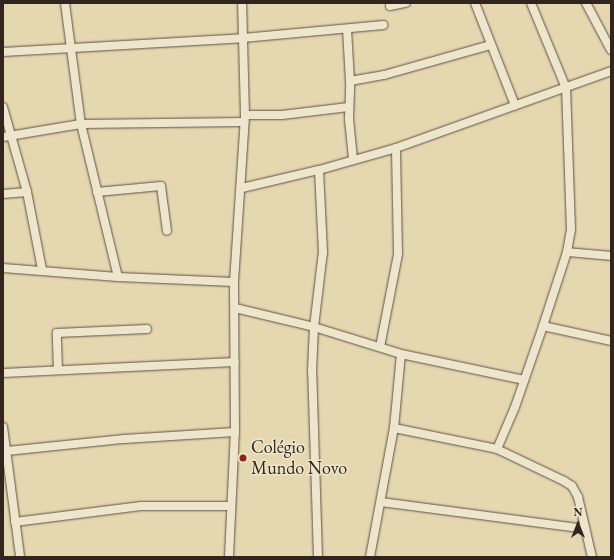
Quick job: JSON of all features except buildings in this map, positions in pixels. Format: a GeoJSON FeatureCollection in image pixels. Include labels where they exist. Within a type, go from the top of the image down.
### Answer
{"type":"FeatureCollection","features":[{"type":"Feature","properties":{"kind":"street"},"geometry":{"type":"LineString","coordinates":[[65,3],[81,124],[118,277]]}},
{"type":"Feature","properties":{"kind":"street"},"geometry":{"type":"LineString","coordinates":[[229,557],[235,432],[234,282],[242,188],[245,118],[242,3]]}},
{"type":"Feature","properties":{"kind":"street"},"geometry":{"type":"LineString","coordinates":[[390,6],[406,3]]}},
{"type":"Feature","properties":{"kind":"street"},"geometry":{"type":"LineString","coordinates":[[475,3],[516,104]]}},
{"type":"Feature","properties":{"kind":"street"},"geometry":{"type":"LineString","coordinates":[[497,449],[516,407],[567,252],[571,203],[566,88],[531,3]]}},
{"type":"Feature","properties":{"kind":"street"},"geometry":{"type":"LineString","coordinates":[[586,3],[611,50]]}},
{"type":"Feature","properties":{"kind":"street"},"geometry":{"type":"LineString","coordinates":[[3,52],[243,38],[383,25]]}},
{"type":"Feature","properties":{"kind":"street"},"geometry":{"type":"LineString","coordinates":[[347,29],[350,81],[349,107],[353,160]]}},
{"type":"Feature","properties":{"kind":"street"},"geometry":{"type":"LineString","coordinates":[[350,81],[384,75],[491,45]]}},
{"type":"Feature","properties":{"kind":"street"},"geometry":{"type":"LineString","coordinates":[[242,188],[319,170],[396,148],[611,71]]}},
{"type":"Feature","properties":{"kind":"street"},"geometry":{"type":"LineString","coordinates":[[3,107],[7,136],[27,192],[42,269]]}},
{"type":"Feature","properties":{"kind":"street"},"geometry":{"type":"LineString","coordinates":[[7,136],[81,124],[245,118],[349,107]]}},
{"type":"Feature","properties":{"kind":"street"},"geometry":{"type":"LineString","coordinates":[[380,347],[398,254],[396,148]]}},
{"type":"Feature","properties":{"kind":"street"},"geometry":{"type":"LineString","coordinates":[[318,557],[312,393],[314,327],[323,252],[319,170]]}},
{"type":"Feature","properties":{"kind":"street"},"geometry":{"type":"LineString","coordinates":[[97,192],[161,186],[167,231]]}},
{"type":"Feature","properties":{"kind":"street"},"geometry":{"type":"LineString","coordinates":[[3,194],[27,192]]}},
{"type":"Feature","properties":{"kind":"street"},"geometry":{"type":"LineString","coordinates":[[567,252],[611,256]]}},
{"type":"Feature","properties":{"kind":"street"},"geometry":{"type":"LineString","coordinates":[[3,268],[42,269],[118,277],[234,282]]}},
{"type":"Feature","properties":{"kind":"street"},"geometry":{"type":"LineString","coordinates":[[235,308],[314,327],[401,354],[524,380]]}},
{"type":"Feature","properties":{"kind":"street"},"geometry":{"type":"LineString","coordinates":[[543,326],[611,340]]}},
{"type":"Feature","properties":{"kind":"street"},"geometry":{"type":"LineString","coordinates":[[58,370],[57,333],[147,329]]}},
{"type":"Feature","properties":{"kind":"street"},"geometry":{"type":"LineString","coordinates":[[370,557],[394,428],[401,354]]}},
{"type":"Feature","properties":{"kind":"street"},"geometry":{"type":"LineString","coordinates":[[3,373],[235,362]]}},
{"type":"Feature","properties":{"kind":"street"},"geometry":{"type":"LineString","coordinates":[[3,428],[7,451],[6,468],[20,557]]}},
{"type":"Feature","properties":{"kind":"street"},"geometry":{"type":"LineString","coordinates":[[394,428],[497,449],[572,486],[578,497],[592,557]]}},
{"type":"Feature","properties":{"kind":"street"},"geometry":{"type":"LineString","coordinates":[[7,451],[124,439],[235,432]]}},
{"type":"Feature","properties":{"kind":"street"},"geometry":{"type":"LineString","coordinates":[[381,502],[585,529]]}},
{"type":"Feature","properties":{"kind":"street"},"geometry":{"type":"LineString","coordinates":[[15,522],[141,506],[231,506]]}},
{"type":"Feature","properties":{"kind":"place","name":"Colégio Mundo Novo"},"geometry":{"type":"Point","coordinates":[243,458]}}]}
